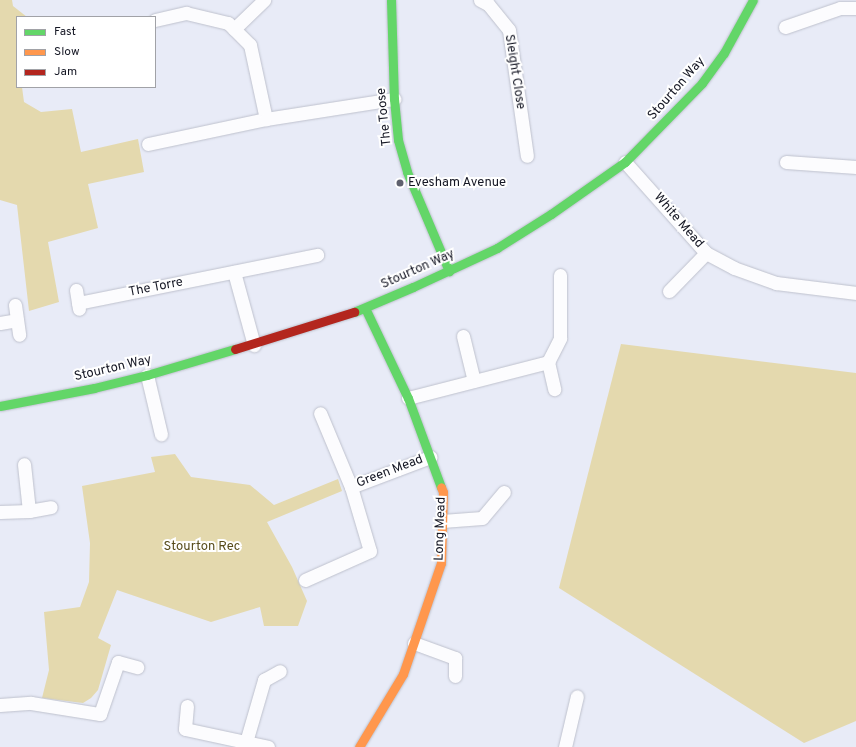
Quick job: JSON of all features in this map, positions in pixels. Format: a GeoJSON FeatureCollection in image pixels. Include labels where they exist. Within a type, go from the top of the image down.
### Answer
{"type":"FeatureCollection","features":[{"type":"Feature","properties":{"kind":"street"},"geometry":{"type":"LineString","coordinates":[[234,29],[264,0]]}},
{"type":"Feature","properties":{"kind":"street","name":"The Toose"},"geometry":{"type":"LineString","coordinates":[[391,0],[394,98],[398,140],[407,172],[449,271]]}},
{"type":"Feature","properties":{"kind":"street","name":"Sleight Close"},"geometry":{"type":"LineString","coordinates":[[480,0],[488,4],[509,30],[527,156]]}},
{"type":"Feature","properties":{"kind":"street","name":"Stourton Way"},"geometry":{"type":"LineString","coordinates":[[0,406],[94,388],[147,375],[254,345],[365,308],[497,248],[551,214],[625,162],[702,83],[724,53],[753,0]]}},
{"type":"Feature","properties":{"kind":"street"},"geometry":{"type":"LineString","coordinates":[[785,27],[840,8],[856,8]]}},
{"type":"Feature","properties":{"kind":"street"},"geometry":{"type":"LineString","coordinates":[[156,20],[186,13],[228,23],[250,45],[266,119]]}},
{"type":"Feature","properties":{"kind":"street"},"geometry":{"type":"LineString","coordinates":[[148,144],[266,119],[394,98]]}},
{"type":"Feature","properties":{"kind":"street","name":"White Mead"},"geometry":{"type":"LineString","coordinates":[[625,162],[706,253],[734,268],[776,282],[856,293]]}},
{"type":"Feature","properties":{"kind":"street"},"geometry":{"type":"LineString","coordinates":[[786,162],[856,167]]}},
{"type":"Feature","properties":{"kind":"street"},"geometry":{"type":"LineString","coordinates":[[669,291],[706,253]]}},
{"type":"Feature","properties":{"kind":"street","name":"The Torre"},"geometry":{"type":"LineString","coordinates":[[76,290],[79,306],[317,255]]}},
{"type":"Feature","properties":{"kind":"street"},"geometry":{"type":"LineString","coordinates":[[234,272],[254,345]]}},
{"type":"Feature","properties":{"kind":"street"},"geometry":{"type":"LineString","coordinates":[[554,389],[548,362],[560,338],[560,275]]}},
{"type":"Feature","properties":{"kind":"street"},"geometry":{"type":"LineString","coordinates":[[15,305],[19,334]]}},
{"type":"Feature","properties":{"kind":"street","name":"Long Mead"},"geometry":{"type":"LineString","coordinates":[[359,747],[403,674],[441,563],[443,492],[408,398],[365,308]]}},
{"type":"Feature","properties":{"kind":"street"},"geometry":{"type":"LineString","coordinates":[[0,323],[17,320]]}},
{"type":"Feature","properties":{"kind":"street"},"geometry":{"type":"LineString","coordinates":[[462,336],[474,381]]}},
{"type":"Feature","properties":{"kind":"street"},"geometry":{"type":"LineString","coordinates":[[408,398],[548,362]]}},
{"type":"Feature","properties":{"kind":"street"},"geometry":{"type":"LineString","coordinates":[[147,375],[162,434]]}},
{"type":"Feature","properties":{"kind":"street","name":"Green Mead"},"geometry":{"type":"LineString","coordinates":[[305,580],[370,551],[351,487],[320,413]]}},
{"type":"Feature","properties":{"kind":"street","name":"Green Mead"},"geometry":{"type":"LineString","coordinates":[[351,487],[430,457]]}},
{"type":"Feature","properties":{"kind":"street"},"geometry":{"type":"LineString","coordinates":[[24,464],[29,511]]}},
{"type":"Feature","properties":{"kind":"street"},"geometry":{"type":"LineString","coordinates":[[442,521],[482,518],[504,492]]}},
{"type":"Feature","properties":{"kind":"street"},"geometry":{"type":"LineString","coordinates":[[0,512],[29,511],[51,507]]}},
{"type":"Feature","properties":{"kind":"street"},"geometry":{"type":"LineString","coordinates":[[414,643],[455,658],[455,676]]}},
{"type":"Feature","properties":{"kind":"street"},"geometry":{"type":"LineString","coordinates":[[0,705],[31,704],[100,714],[118,662],[137,667]]}},
{"type":"Feature","properties":{"kind":"street"},"geometry":{"type":"LineString","coordinates":[[246,742],[264,680],[280,671]]}},
{"type":"Feature","properties":{"kind":"street"},"geometry":{"type":"LineString","coordinates":[[565,747],[577,696]]}},
{"type":"Feature","properties":{"kind":"street"},"geometry":{"type":"LineString","coordinates":[[187,706],[183,732],[268,747]]}},
{"type":"Feature","properties":{"kind":"green space"},"geometry":{"type":"Polygon","coordinates":[[[0,0],[12,0],[13,6],[26,16],[16,16],[16,88],[22,88],[24,102],[41,112],[72,109],[81,152],[138,139],[144,172],[88,184],[98,228],[48,242],[59,302],[29,311],[17,205],[0,200],[0,0]]]}},
{"type":"Feature","properties":{"kind":"green space"},"geometry":{"type":"Polygon","coordinates":[[[621,344],[856,373],[856,721],[804,743],[559,588],[621,344]]]}},
{"type":"Feature","properties":{"kind":"green space","name":"Stourton Rec"},"geometry":{"type":"Polygon","coordinates":[[[175,454],[191,477],[250,485],[274,505],[338,479],[342,491],[267,522],[292,567],[307,601],[298,626],[264,626],[260,607],[211,622],[117,590],[98,638],[111,645],[98,690],[91,698],[83,703],[42,698],[49,670],[44,612],[80,607],[89,582],[90,543],[82,486],[155,472],[151,457],[175,454]]]}},
{"type":"Feature","properties":{"kind":"traffic: fast"},"geometry":{"type":"LineString","coordinates":[[391,0],[394,99],[398,140],[407,172],[449,271]]}},
{"type":"Feature","properties":{"kind":"traffic: fast"},"geometry":{"type":"LineString","coordinates":[[354,312],[413,287],[497,248],[551,214],[625,162],[702,83],[724,53],[753,0]]}},
{"type":"Feature","properties":{"kind":"traffic: fast"},"geometry":{"type":"LineString","coordinates":[[365,308],[408,398],[441,487]]}},
{"type":"Feature","properties":{"kind":"traffic: fast"},"geometry":{"type":"LineString","coordinates":[[0,406],[94,388],[147,375],[235,349]]}},
{"type":"Feature","properties":{"kind":"traffic: slow"},"geometry":{"type":"LineString","coordinates":[[359,747],[403,674],[441,563],[443,492],[441,487]]}},
{"type":"Feature","properties":{"kind":"traffic: jam"},"geometry":{"type":"LineString","coordinates":[[235,349],[354,312]]}},
{"type":"Feature","properties":{"kind":"place","name":"Evesham Avenue"},"geometry":{"type":"Point","coordinates":[400,183]}}]}
